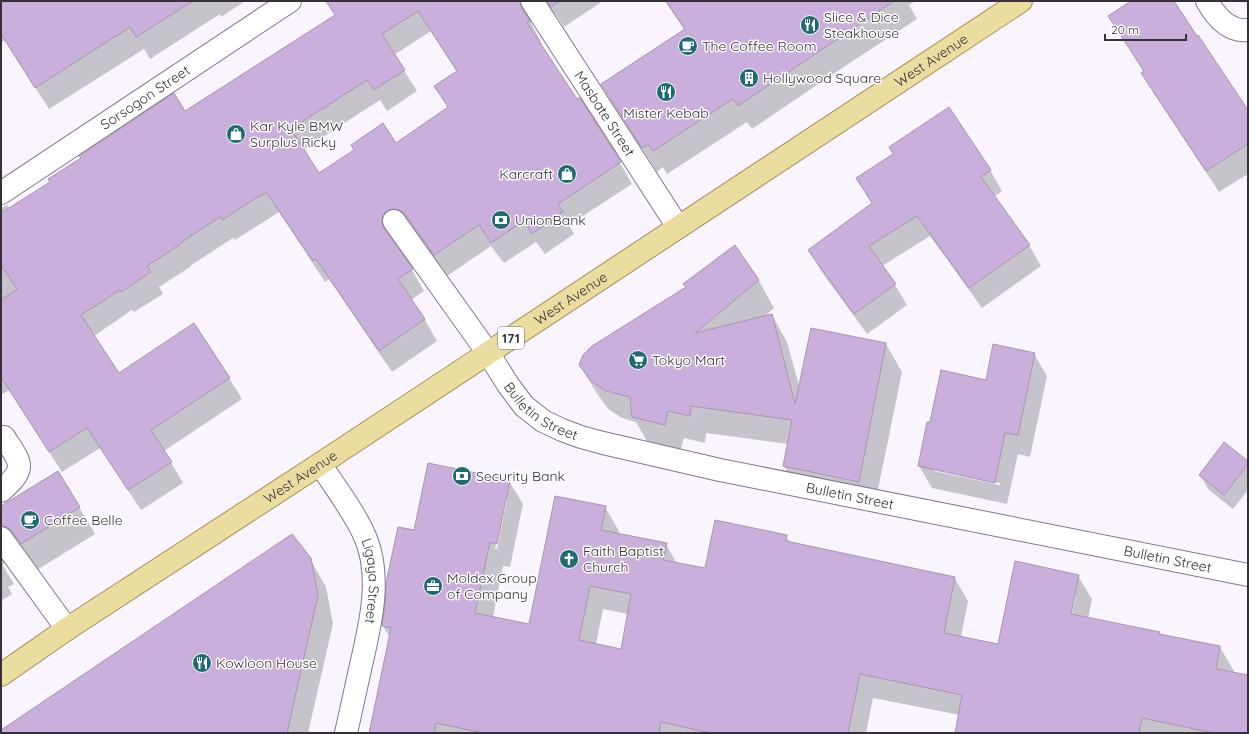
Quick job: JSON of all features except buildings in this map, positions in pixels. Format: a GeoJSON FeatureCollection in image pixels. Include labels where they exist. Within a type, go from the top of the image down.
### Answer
{"type":"FeatureCollection","features":[{"type":"Feature","properties":{"kind":"main road","name":"West Avenue"},"geometry":{"type":"LineString","coordinates":[[1,675],[1021,1]]}},
{"type":"Feature","properties":{"kind":"street","name":"Sorsogon Street"},"geometry":{"type":"LineString","coordinates":[[1,193],[290,1]]}},
{"type":"Feature","properties":{"kind":"street","name":"Masbate Street"},"geometry":{"type":"LineString","coordinates":[[532,1],[678,227]]}},
{"type":"Feature","properties":{"kind":"street"},"geometry":{"type":"LineString","coordinates":[[1207,1],[1225,24],[1240,31],[1248,30]]}},
{"type":"Feature","properties":{"kind":"street","name":"Bulletin Street"},"geometry":{"type":"LineString","coordinates":[[394,221],[524,406],[544,421],[562,430],[582,437],[720,470],[1248,575]]}},
{"type":"Feature","properties":{"kind":"street"},"geometry":{"type":"LineString","coordinates":[[1,491],[13,480],[18,472],[20,464],[18,458],[4,437]]}},
{"type":"Feature","properties":{"kind":"street","name":"Ligaya Street"},"geometry":{"type":"LineString","coordinates":[[320,464],[357,521],[366,540],[372,565],[374,592],[369,630],[346,733]]}},
{"type":"Feature","properties":{"kind":"street"},"geometry":{"type":"LineString","coordinates":[[1,538],[67,630]]}},
{"type":"Feature","properties":{"kind":"place","name":"Slice & Dice Steakhouse"},"geometry":{"type":"Point","coordinates":[810,25]}},
{"type":"Feature","properties":{"kind":"place","name":"The Coffee Room"},"geometry":{"type":"Point","coordinates":[688,46]}},
{"type":"Feature","properties":{"kind":"place","name":"Hollywood Square"},"geometry":{"type":"Point","coordinates":[749,78]}},
{"type":"Feature","properties":{"kind":"place","name":"Mister Kebab"},"geometry":{"type":"Point","coordinates":[666,92]}},
{"type":"Feature","properties":{"kind":"place","name":"Kar Kyle BMW Surplus Ricky"},"geometry":{"type":"Point","coordinates":[236,134]}},
{"type":"Feature","properties":{"kind":"place","name":"Karcraft"},"geometry":{"type":"Point","coordinates":[567,174]}},
{"type":"Feature","properties":{"kind":"place","name":"UnionBank"},"geometry":{"type":"Point","coordinates":[501,220]}},
{"type":"Feature","properties":{"kind":"place","name":"Tokyo Mart"},"geometry":{"type":"Point","coordinates":[638,360]}},
{"type":"Feature","properties":{"kind":"place","name":"Security Bank"},"geometry":{"type":"Point","coordinates":[462,476]}},
{"type":"Feature","properties":{"kind":"place","name":"Coffee Belle"},"geometry":{"type":"Point","coordinates":[30,520]}},
{"type":"Feature","properties":{"kind":"place","name":"Faith Baptist Church"},"geometry":{"type":"Point","coordinates":[569,559]}},
{"type":"Feature","properties":{"kind":"place","name":"Moldex Group of Company"},"geometry":{"type":"Point","coordinates":[433,586]}},
{"type":"Feature","properties":{"kind":"place","name":"Kowloon House"},"geometry":{"type":"Point","coordinates":[202,663]}}]}
